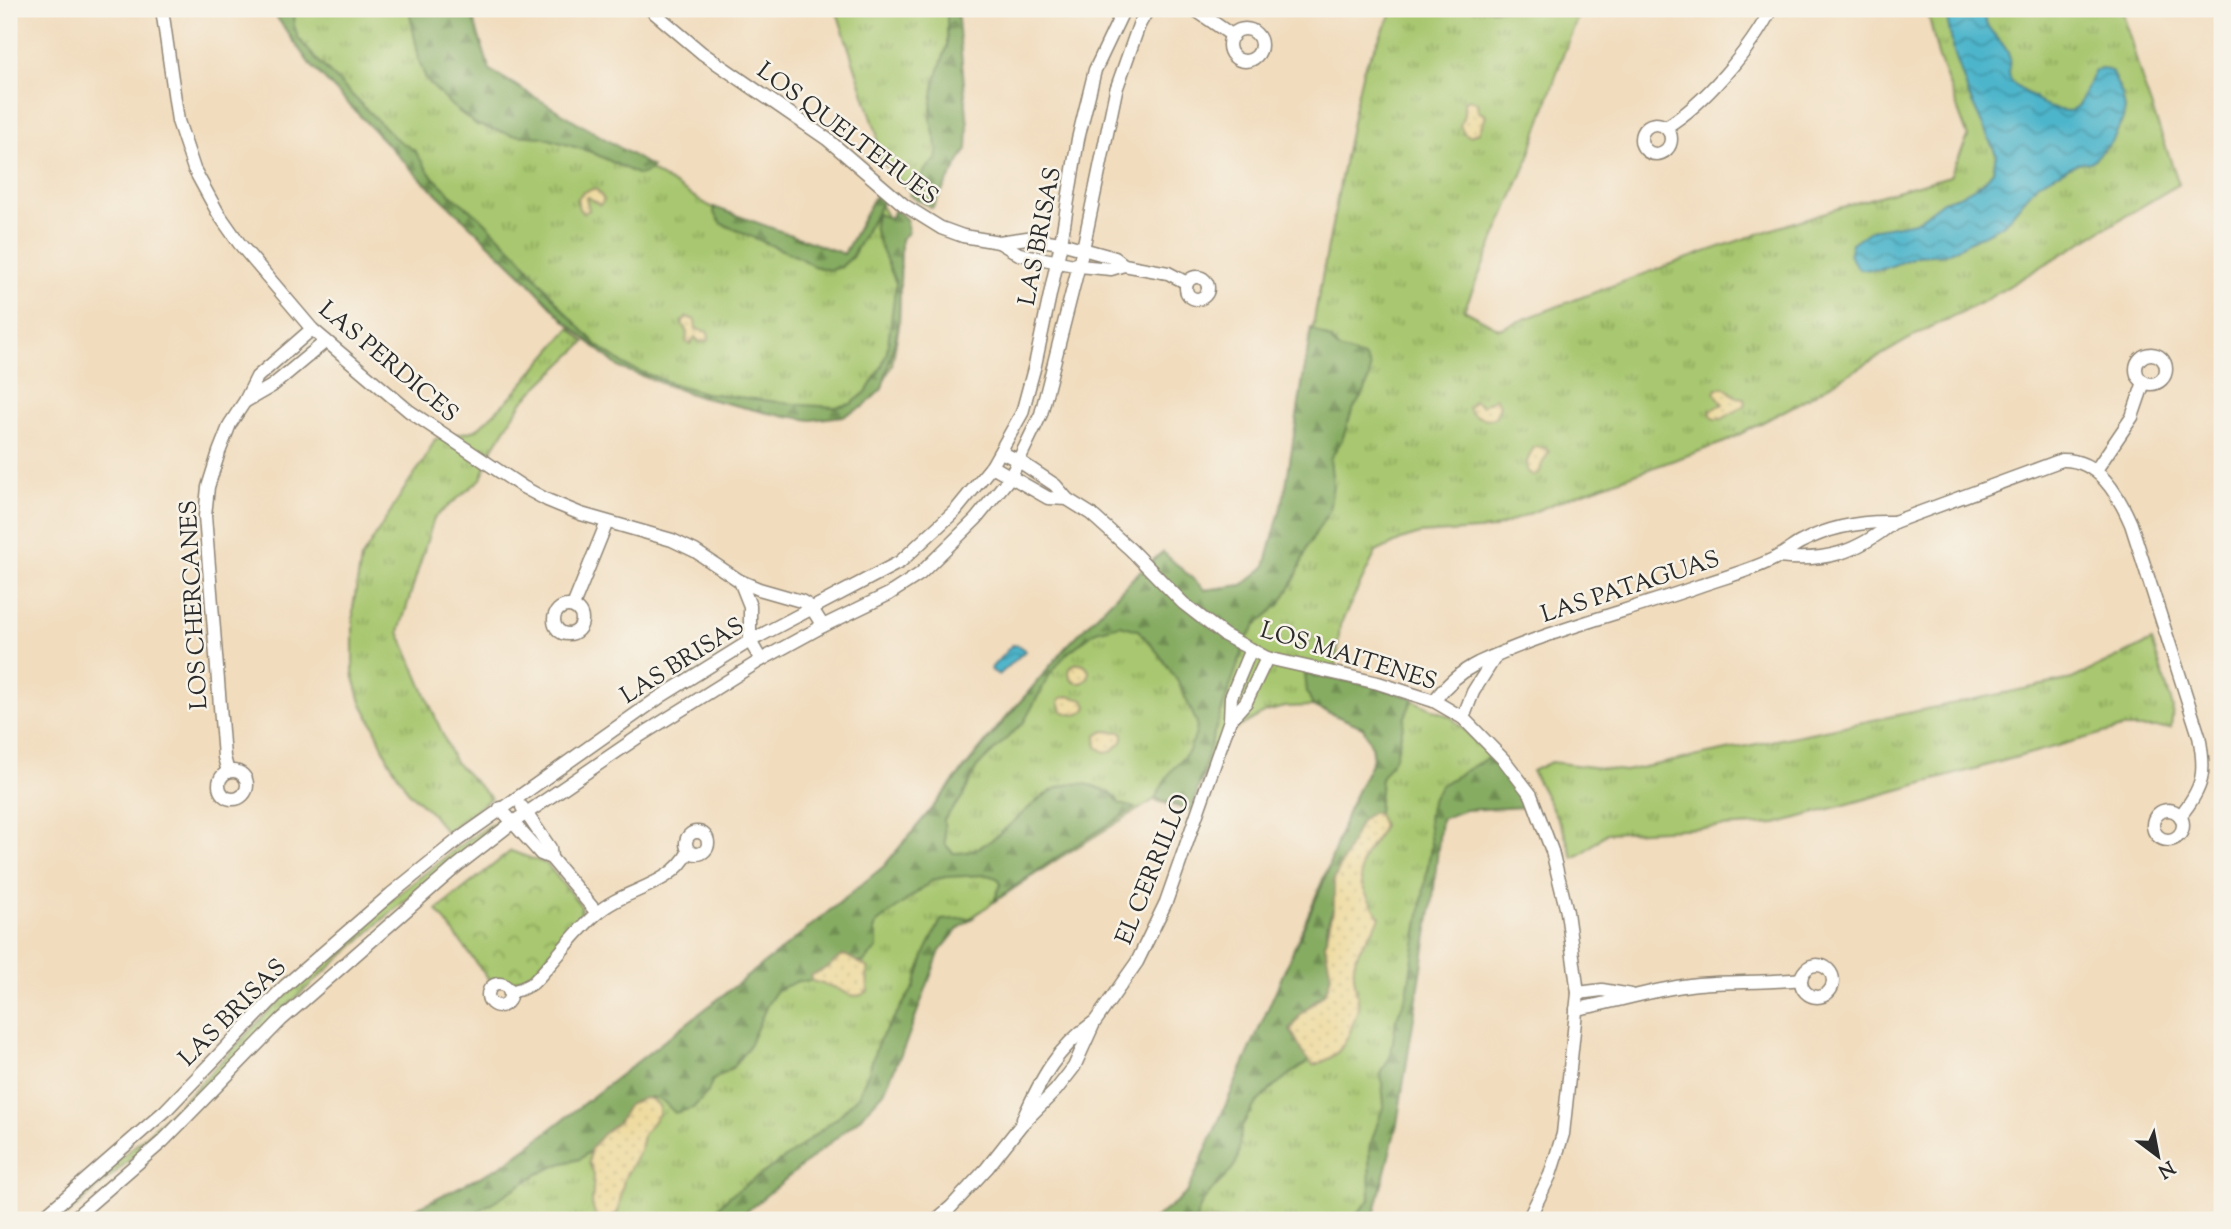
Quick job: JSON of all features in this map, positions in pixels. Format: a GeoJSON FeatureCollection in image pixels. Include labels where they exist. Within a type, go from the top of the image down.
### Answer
{"type":"FeatureCollection","features":[{"type":"Feature","properties":{"kind":"street","name":"LAS PERDICES"},"geometry":{"type":"LineString","coordinates":[[162,9],[178,121],[194,169],[218,213],[239,243],[312,329],[409,411],[487,465],[547,500],[607,522],[672,540],[714,562],[740,581],[801,601],[811,607]]}},
{"type":"Feature","properties":{"kind":"street","name":"LOS QUELTEHUES"},"geometry":{"type":"LineString","coordinates":[[650,9],[702,52],[827,139],[914,212],[950,232],[999,242],[1019,254],[1079,266],[1111,270],[1124,265]]}},
{"type":"Feature","properties":{"kind":"street","name":"LAS BRISAS"},"geometry":{"type":"LineString","coordinates":[[40,1220],[165,1111],[285,986],[391,894],[500,808],[660,697],[750,641],[900,562],[956,510],[992,466],[1022,413],[1061,243],[1078,139],[1095,70],[1124,9]]}},
{"type":"Feature","properties":{"kind":"street","name":"LAS BRISAS"},"geometry":{"type":"LineString","coordinates":[[72,1220],[163,1141],[281,1020],[333,973],[405,909],[512,823],[638,737],[761,660],[822,626],[889,594],[920,573],[976,519],[1011,476],[1044,404],[1083,249],[1116,90],[1139,25],[1148,9]]}},
{"type":"Feature","properties":{"kind":"street"},"geometry":{"type":"LineString","coordinates":[[1194,9],[1233,36]]}},
{"type":"Feature","properties":{"kind":"street"},"geometry":{"type":"LineString","coordinates":[[1666,127],[1699,99],[1730,67],[1771,9]]}},
{"type":"Feature","properties":{"kind":"street","name":"LOS QUELTEHUES"},"geometry":{"type":"LineString","coordinates":[[999,242],[1027,238],[1061,243],[1115,258],[1124,265],[1168,273],[1187,283]]}},
{"type":"Feature","properties":{"kind":"street","name":"LOS CHERCANES"},"geometry":{"type":"LineString","coordinates":[[228,772],[224,757],[205,516],[208,488],[230,425],[257,377],[312,329]]}},
{"type":"Feature","properties":{"kind":"street","name":"LOS CHERCANES"},"geometry":{"type":"LineString","coordinates":[[245,401],[272,386],[326,341]]}},
{"type":"Feature","properties":{"kind":"street"},"geometry":{"type":"LineString","coordinates":[[2144,382],[2132,417],[2096,470],[2117,496],[2131,524],[2199,736],[2204,773],[2194,799],[2180,816]]}},
{"type":"Feature","properties":{"kind":"street","name":"LOS MAITENES"},"geometry":{"type":"LineString","coordinates":[[1001,452],[1055,485],[1067,499],[1091,514],[1198,615],[1224,635],[1267,658],[1378,683],[1434,701],[1463,718],[1504,760],[1531,795],[1552,851],[1567,912],[1578,993],[1563,1134],[1550,1175],[1528,1220]]}},
{"type":"Feature","properties":{"kind":"street","name":"LAS PATAGUAS"},"geometry":{"type":"LineString","coordinates":[[1778,557],[1828,557],[1863,544],[1894,522],[2062,460],[2078,461],[2096,470]]}},
{"type":"Feature","properties":{"kind":"street","name":"LOS MAITENES"},"geometry":{"type":"LineString","coordinates":[[992,466],[1048,498],[1067,499]]}},
{"type":"Feature","properties":{"kind":"street"},"geometry":{"type":"LineString","coordinates":[[573,606],[607,522]]}},
{"type":"Feature","properties":{"kind":"street","name":"LAS PATAGUAS"},"geometry":{"type":"LineString","coordinates":[[1434,701],[1461,673],[1533,640],[1778,557],[1821,532],[1845,525],[1894,522]]}},
{"type":"Feature","properties":{"kind":"street"},"geometry":{"type":"LineString","coordinates":[[740,581],[750,606],[750,641],[761,660]]}},
{"type":"Feature","properties":{"kind":"street"},"geometry":{"type":"LineString","coordinates":[[811,607],[822,626]]}},
{"type":"Feature","properties":{"kind":"street","name":"EL CERRILLO"},"geometry":{"type":"LineString","coordinates":[[936,1220],[978,1178],[1020,1125],[1056,1090],[1074,1066],[1094,1023],[1137,962],[1166,902],[1230,720],[1231,697],[1251,649]]}},
{"type":"Feature","properties":{"kind":"street"},"geometry":{"type":"LineString","coordinates":[[1463,718],[1473,692],[1495,657]]}},
{"type":"Feature","properties":{"kind":"street","name":"EL CERRILLO"},"geometry":{"type":"LineString","coordinates":[[1230,720],[1246,702],[1267,658]]}},
{"type":"Feature","properties":{"kind":"street"},"geometry":{"type":"LineString","coordinates":[[515,798],[550,848],[551,858]]}},
{"type":"Feature","properties":{"kind":"street"},"geometry":{"type":"LineString","coordinates":[[500,808],[541,854],[551,858],[597,913]]}},
{"type":"Feature","properties":{"kind":"street"},"geometry":{"type":"LineString","coordinates":[[510,992],[533,983],[597,913],[672,874],[683,863],[689,850]]}},
{"type":"Feature","properties":{"kind":"street"},"geometry":{"type":"LineString","coordinates":[[1576,1009],[1612,1003],[1631,995],[1698,984],[1801,979]]}},
{"type":"Feature","properties":{"kind":"street"},"geometry":{"type":"LineString","coordinates":[[1578,993],[1602,990],[1631,995]]}},
{"type":"Feature","properties":{"kind":"street","name":"EL CERRILLO"},"geometry":{"type":"LineString","coordinates":[[1020,1125],[1053,1059],[1074,1036],[1094,1023]]}},
{"type":"Feature","properties":{"kind":"green space"},"geometry":{"type":"Polygon","coordinates":[[[271,9],[469,9],[487,71],[713,208],[844,255],[876,197],[901,241],[899,326],[892,365],[881,387],[862,406],[768,413],[700,397],[622,367],[589,342],[352,106],[271,9]]]}},
{"type":"Feature","properties":{"kind":"green space"},"geometry":{"type":"Polygon","coordinates":[[[271,9],[295,9],[294,25],[298,38],[316,59],[395,138],[415,151],[431,175],[480,217],[520,257],[566,313],[597,345],[626,366],[671,383],[705,393],[803,405],[835,407],[851,404],[866,392],[882,366],[887,351],[896,283],[876,236],[874,224],[877,214],[890,218],[895,209],[907,220],[908,233],[901,239],[899,325],[882,389],[863,407],[843,416],[811,420],[697,396],[620,368],[565,321],[523,276],[417,175],[309,63],[271,9]]]}},
{"type":"Feature","properties":{"kind":"green space"},"geometry":{"type":"Polygon","coordinates":[[[409,9],[470,9],[490,70],[652,167],[648,172],[639,175],[591,152],[542,137],[513,135],[477,125],[453,107],[427,81],[420,64],[409,9]]]}},
{"type":"Feature","properties":{"kind":"green space"},"geometry":{"type":"Polygon","coordinates":[[[836,9],[956,9],[932,205],[906,188],[876,155],[877,134],[836,9]]]}},
{"type":"Feature","properties":{"kind":"green space"},"geometry":{"type":"Polygon","coordinates":[[[947,9],[957,9],[968,126],[967,149],[932,208],[909,195],[926,169],[936,160],[938,149],[931,122],[931,109],[935,82],[947,46],[947,9]]]}},
{"type":"Feature","properties":{"kind":"green space"},"geometry":{"type":"Polygon","coordinates":[[[1394,9],[1581,9],[1526,165],[1464,310],[1499,329],[1722,246],[1835,209],[1950,176],[1968,137],[1938,55],[1927,9],[2122,9],[2142,80],[2179,184],[1984,301],[1923,331],[1725,442],[1570,497],[1492,529],[1420,534],[1376,552],[1340,625],[1335,678],[1412,700],[1451,717],[1502,766],[1523,805],[1463,810],[1441,818],[1372,1220],[1155,1220],[1187,1194],[1219,1128],[1373,759],[1372,745],[1363,727],[1313,706],[1285,707],[1266,712],[1222,737],[1188,810],[1154,800],[1058,859],[957,927],[937,954],[905,1045],[799,1166],[735,1220],[393,1220],[499,1168],[793,942],[885,866],[1005,718],[1134,577],[1161,553],[1204,590],[1243,585],[1265,567],[1286,491],[1315,314],[1363,70],[1394,9]]]}},
{"type":"Feature","properties":{"kind":"green space"},"geometry":{"type":"Polygon","coordinates":[[[876,194],[883,201],[852,257],[841,267],[829,270],[813,266],[722,224],[714,213],[714,207],[844,254],[876,194]]]}},
{"type":"Feature","properties":{"kind":"green space"},"geometry":{"type":"Polygon","coordinates":[[[570,328],[585,342],[523,401],[493,448],[481,479],[434,518],[399,632],[454,761],[491,798],[446,832],[408,791],[388,759],[361,702],[353,674],[353,608],[361,559],[424,461],[435,439],[476,430],[512,396],[570,328]]]}},
{"type":"Feature","properties":{"kind":"green space"},"geometry":{"type":"Polygon","coordinates":[[[1311,328],[1330,339],[1339,349],[1364,357],[1370,367],[1370,375],[1365,391],[1352,411],[1342,440],[1330,459],[1333,485],[1329,511],[1308,546],[1295,579],[1280,604],[1257,624],[1247,638],[1214,733],[1192,810],[1155,798],[1171,771],[1189,751],[1196,733],[1197,723],[1178,682],[1138,630],[1120,625],[1096,631],[1065,655],[1049,676],[1024,722],[977,767],[962,798],[944,819],[945,844],[953,853],[973,850],[1008,827],[1041,798],[1058,788],[1078,783],[1103,789],[1120,804],[1135,808],[994,901],[1001,884],[997,878],[987,875],[933,880],[876,924],[874,931],[877,948],[864,962],[834,965],[822,970],[810,981],[798,981],[777,990],[767,1005],[749,1046],[733,1067],[712,1081],[708,1092],[693,1108],[675,1113],[663,1101],[652,1097],[637,1101],[597,1145],[580,1159],[538,1174],[464,1220],[392,1220],[498,1168],[524,1150],[790,943],[884,866],[1065,648],[1133,578],[1163,552],[1205,590],[1243,585],[1265,567],[1285,492],[1311,328]]]}},
{"type":"Feature","properties":{"kind":"green space"},"geometry":{"type":"Polygon","coordinates":[[[2152,641],[2173,707],[2171,728],[2122,728],[1776,824],[1607,833],[1573,858],[1563,829],[1532,771],[1551,762],[1625,771],[2072,679],[2152,641]]]}},
{"type":"Feature","properties":{"kind":"green space"},"geometry":{"type":"Polygon","coordinates":[[[1305,674],[1366,684],[1413,698],[1405,717],[1396,756],[1381,778],[1378,814],[1372,812],[1361,821],[1334,880],[1334,906],[1328,922],[1325,945],[1331,975],[1329,983],[1325,992],[1301,1014],[1290,1030],[1309,1061],[1271,1089],[1248,1115],[1241,1130],[1236,1163],[1203,1201],[1196,1220],[1153,1220],[1187,1193],[1324,881],[1348,810],[1373,759],[1371,745],[1363,727],[1313,706],[1307,692],[1305,674]]]}},
{"type":"Feature","properties":{"kind":"green space"},"geometry":{"type":"Polygon","coordinates":[[[1487,758],[1504,773],[1525,807],[1465,810],[1441,819],[1433,898],[1397,1124],[1373,1220],[1351,1220],[1370,1200],[1369,1149],[1384,1104],[1381,1074],[1391,1055],[1396,1020],[1407,994],[1431,846],[1428,818],[1431,801],[1441,785],[1487,758]]]}},
{"type":"Feature","properties":{"kind":"green space"},"geometry":{"type":"Polygon","coordinates":[[[499,819],[502,823],[388,915],[291,1002],[175,1119],[62,1220],[50,1220],[138,1143],[194,1090],[266,1014],[384,906],[458,847],[499,819]]]}},
{"type":"Feature","properties":{"kind":"green space"},"geometry":{"type":"Polygon","coordinates":[[[511,851],[547,864],[581,906],[580,918],[532,974],[511,982],[499,978],[489,980],[437,910],[511,851]]]}},
{"type":"Feature","properties":{"kind":"green space"},"geometry":{"type":"Polygon","coordinates":[[[973,918],[958,929],[940,951],[905,1045],[884,1092],[858,1120],[736,1220],[707,1220],[728,1197],[792,1153],[839,1116],[858,1096],[878,1042],[914,987],[925,953],[941,920],[973,918]]]}},
{"type":"Feature","properties":{"kind":"sand"},"geometry":{"type":"Polygon","coordinates":[[[1470,99],[1477,103],[1478,111],[1486,116],[1479,132],[1470,136],[1465,134],[1460,126],[1464,115],[1464,101],[1470,99]]]}},
{"type":"Feature","properties":{"kind":"sand"},"geometry":{"type":"Polygon","coordinates":[[[597,190],[604,200],[600,205],[586,198],[589,210],[584,213],[579,209],[577,199],[583,192],[597,190]]]}},
{"type":"Feature","properties":{"kind":"sand"},"geometry":{"type":"Polygon","coordinates":[[[687,317],[695,320],[696,329],[708,332],[709,340],[700,342],[695,337],[690,344],[686,342],[687,333],[682,322],[687,317]]]}},
{"type":"Feature","properties":{"kind":"sand"},"geometry":{"type":"Polygon","coordinates":[[[1724,387],[1736,397],[1744,398],[1745,405],[1722,419],[1714,419],[1710,413],[1713,408],[1723,404],[1715,393],[1717,389],[1724,387]]]}},
{"type":"Feature","properties":{"kind":"sand"},"geometry":{"type":"Polygon","coordinates":[[[1495,398],[1500,405],[1495,418],[1479,417],[1472,414],[1468,408],[1474,401],[1482,406],[1495,398]]]}},
{"type":"Feature","properties":{"kind":"sand"},"geometry":{"type":"Polygon","coordinates":[[[1534,447],[1545,448],[1549,452],[1539,474],[1534,476],[1527,471],[1527,461],[1534,447]]]}},
{"type":"Feature","properties":{"kind":"sand"},"geometry":{"type":"Polygon","coordinates":[[[1079,663],[1086,666],[1089,673],[1086,680],[1079,683],[1072,680],[1069,673],[1072,666],[1079,663]]]}},
{"type":"Feature","properties":{"kind":"sand"},"geometry":{"type":"Polygon","coordinates":[[[1068,696],[1084,700],[1087,707],[1082,713],[1076,715],[1062,711],[1059,701],[1068,696]]]}},
{"type":"Feature","properties":{"kind":"sand"},"geometry":{"type":"Polygon","coordinates":[[[1104,731],[1122,732],[1122,741],[1111,751],[1105,752],[1097,747],[1096,736],[1104,731]]]}},
{"type":"Feature","properties":{"kind":"sand"},"geometry":{"type":"Polygon","coordinates":[[[1372,812],[1378,814],[1383,825],[1364,859],[1361,876],[1365,892],[1380,917],[1354,965],[1358,1006],[1350,1032],[1334,1055],[1313,1065],[1305,1057],[1291,1030],[1301,1014],[1325,993],[1329,983],[1331,975],[1325,945],[1334,906],[1334,880],[1361,821],[1372,812]]]}},
{"type":"Feature","properties":{"kind":"sand"},"geometry":{"type":"Polygon","coordinates":[[[845,955],[867,967],[868,991],[858,996],[812,981],[810,976],[845,955]]]}},
{"type":"Feature","properties":{"kind":"sand"},"geometry":{"type":"Polygon","coordinates":[[[644,1098],[651,1099],[659,1106],[659,1114],[643,1135],[640,1150],[624,1179],[618,1212],[609,1220],[597,1220],[592,1204],[594,1174],[589,1163],[590,1150],[602,1135],[619,1121],[629,1104],[644,1098]]]}},
{"type":"Feature","properties":{"kind":"water"},"geometry":{"type":"Polygon","coordinates":[[[1945,9],[1984,9],[1988,27],[2008,54],[2009,75],[2014,84],[2050,107],[2071,111],[2079,105],[2094,72],[2101,68],[2111,71],[2122,94],[2125,109],[2123,119],[2112,142],[2091,162],[2078,163],[2038,183],[2004,224],[1946,254],[1917,256],[1881,270],[1859,269],[1849,255],[1852,243],[1871,230],[1915,222],[1943,201],[1959,196],[1984,182],[1993,171],[1996,154],[1970,98],[1954,52],[1945,9]]]}},
{"type":"Feature","properties":{"kind":"water"},"geometry":{"type":"Polygon","coordinates":[[[1012,645],[1020,646],[1025,651],[999,675],[991,670],[992,667],[1012,645]]]}}]}
